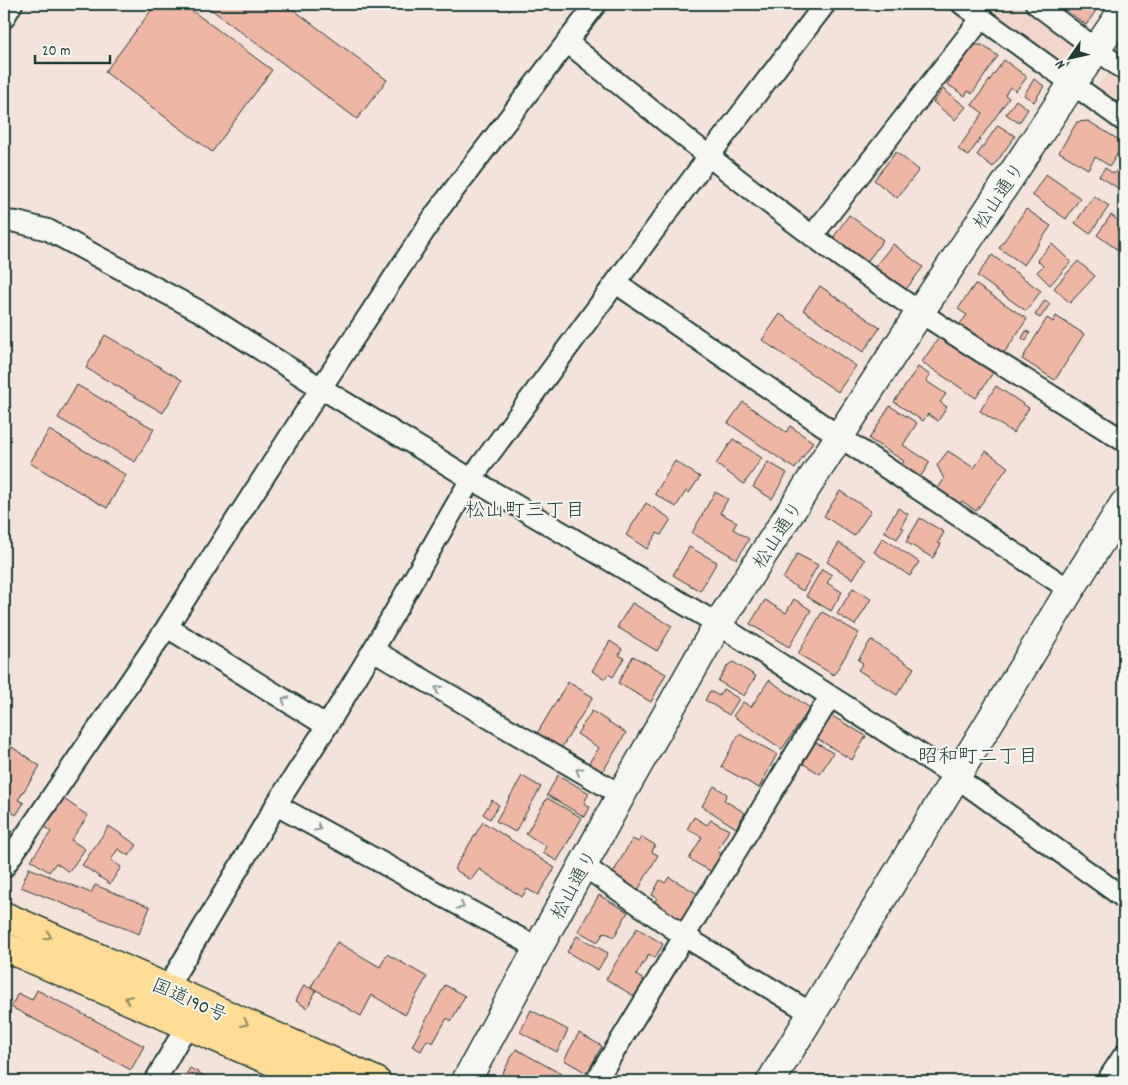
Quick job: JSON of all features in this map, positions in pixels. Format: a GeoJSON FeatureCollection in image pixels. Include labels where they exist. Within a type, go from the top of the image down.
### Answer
{"type":"FeatureCollection","features":[{"type":"Feature","properties":{"kind":"highway","name":"国道190号"},"geometry":{"type":"LineString","coordinates":[[4,916],[160,1000],[187,1025],[318,1081]]}},
{"type":"Feature","properties":{"kind":"highway","name":"国道190号"},"geometry":{"type":"LineString","coordinates":[[4,946],[160,1000],[376,1081]]}},
{"type":"Feature","properties":{"kind":"street"},"geometry":{"type":"LineString","coordinates":[[4,18],[12,4]]}},
{"type":"Feature","properties":{"kind":"street"},"geometry":{"type":"LineString","coordinates":[[4,867],[167,627],[320,388],[437,212],[596,4]]}},
{"type":"Feature","properties":{"kind":"street"},"geometry":{"type":"LineString","coordinates":[[160,1000],[276,805],[327,726],[471,479],[709,156],[825,4]]}},
{"type":"Feature","properties":{"kind":"street"},"geometry":{"type":"LineString","coordinates":[[962,4],[1124,121]]}},
{"type":"Feature","properties":{"kind":"street"},"geometry":{"type":"LineString","coordinates":[[1036,4],[1124,70]]}},
{"type":"Feature","properties":{"kind":"street","name":"松山通り"},"geometry":{"type":"LineString","coordinates":[[466,1081],[621,796],[718,624],[920,312],[1124,9]]}},
{"type":"Feature","properties":{"kind":"street"},"geometry":{"type":"LineString","coordinates":[[812,236],[981,19]]}},
{"type":"Feature","properties":{"kind":"street"},"geometry":{"type":"LineString","coordinates":[[567,42],[812,236],[920,312],[1124,441]]}},
{"type":"Feature","properties":{"kind":"street"},"geometry":{"type":"LineString","coordinates":[[4,221],[17,222],[48,230],[203,312],[320,388],[718,624],[956,777],[1124,898]]}},
{"type":"Feature","properties":{"kind":"street"},"geometry":{"type":"LineString","coordinates":[[616,283],[840,437],[1070,590]]}},
{"type":"Feature","properties":{"kind":"street"},"geometry":{"type":"LineString","coordinates":[[771,1081],[1124,504]]}},
{"type":"Feature","properties":{"kind":"street"},"geometry":{"type":"LineString","coordinates":[[167,627],[327,726]]}},
{"type":"Feature","properties":{"kind":"street"},"geometry":{"type":"LineString","coordinates":[[372,650],[621,796]]}},
{"type":"Feature","properties":{"kind":"street"},"geometry":{"type":"LineString","coordinates":[[596,1081],[830,697]]}},
{"type":"Feature","properties":{"kind":"street"},"geometry":{"type":"LineString","coordinates":[[276,805],[538,948]]}},
{"type":"Feature","properties":{"kind":"street"},"geometry":{"type":"LineString","coordinates":[[584,866],[684,936],[812,1014]]}},
{"type":"Feature","properties":{"kind":"street"},"geometry":{"type":"LineString","coordinates":[[155,1081],[187,1025]]}},
{"type":"Feature","properties":{"kind":"street"},"geometry":{"type":"LineString","coordinates":[[1107,1081],[1124,1055]]}},
{"type":"Feature","properties":{"kind":"shaded area"},"geometry":{"type":"Polygon","coordinates":[[[981,4],[1022,4],[1079,47],[1066,66],[981,4]]]}},
{"type":"Feature","properties":{"kind":"shaded area"},"geometry":{"type":"Polygon","coordinates":[[[1111,68],[1124,78],[1124,112],[1095,91],[1111,68]]]}},
{"type":"Feature","properties":{"kind":"building"},"geometry":{"type":"Polygon","coordinates":[[[156,4],[183,4],[272,70],[212,152],[105,72],[156,4]]]}},
{"type":"Feature","properties":{"kind":"building"},"geometry":{"type":"Polygon","coordinates":[[[204,4],[286,4],[387,80],[357,119],[204,4]]]}},
{"type":"Feature","properties":{"kind":"building"},"geometry":{"type":"Polygon","coordinates":[[[1058,4],[1090,4],[1097,9],[1086,25],[1058,4]]]}},
{"type":"Feature","properties":{"kind":"building"},"geometry":{"type":"Polygon","coordinates":[[[974,45],[982,45],[998,56],[972,94],[968,91],[965,96],[947,84],[974,45]]]}},
{"type":"Feature","properties":{"kind":"building"},"geometry":{"type":"Polygon","coordinates":[[[1004,60],[1027,77],[1016,91],[1010,87],[1005,95],[1009,98],[968,156],[958,149],[983,113],[972,105],[1004,60]]]}},
{"type":"Feature","properties":{"kind":"building"},"geometry":{"type":"Polygon","coordinates":[[[1034,79],[1044,86],[1034,102],[1024,95],[1034,79]]]}},
{"type":"Feature","properties":{"kind":"building"},"geometry":{"type":"Polygon","coordinates":[[[943,89],[966,107],[955,120],[933,102],[943,89]]]}},
{"type":"Feature","properties":{"kind":"building"},"geometry":{"type":"Polygon","coordinates":[[[1016,100],[1028,109],[1019,123],[1006,114],[1016,100]]]}},
{"type":"Feature","properties":{"kind":"building"},"geometry":{"type":"Polygon","coordinates":[[[1088,121],[1124,143],[1110,166],[1095,157],[1088,169],[1059,152],[1077,122],[1088,121]]]}},
{"type":"Feature","properties":{"kind":"building"},"geometry":{"type":"Polygon","coordinates":[[[998,125],[1015,136],[993,167],[977,155],[998,125]]]}},
{"type":"Feature","properties":{"kind":"building"},"geometry":{"type":"Polygon","coordinates":[[[896,152],[919,170],[897,198],[874,180],[896,152]]]}},
{"type":"Feature","properties":{"kind":"building"},"geometry":{"type":"Polygon","coordinates":[[[1105,168],[1114,174],[1118,168],[1124,172],[1124,192],[1099,176],[1105,168]]]}},
{"type":"Feature","properties":{"kind":"building"},"geometry":{"type":"Polygon","coordinates":[[[1046,174],[1080,198],[1066,219],[1032,195],[1046,174]]]}},
{"type":"Feature","properties":{"kind":"building"},"geometry":{"type":"Polygon","coordinates":[[[1094,196],[1109,206],[1090,234],[1075,223],[1094,196]]]}},
{"type":"Feature","properties":{"kind":"building"},"geometry":{"type":"Polygon","coordinates":[[[1026,209],[1051,226],[1024,265],[999,248],[1026,209]]]}},
{"type":"Feature","properties":{"kind":"building"},"geometry":{"type":"Polygon","coordinates":[[[849,215],[883,240],[867,262],[833,238],[849,215]]]}},
{"type":"Feature","properties":{"kind":"building"},"geometry":{"type":"Polygon","coordinates":[[[1111,215],[1124,225],[1124,250],[1122,253],[1097,235],[1111,215]]]}},
{"type":"Feature","properties":{"kind":"building"},"geometry":{"type":"Polygon","coordinates":[[[893,244],[923,267],[904,292],[873,269],[893,244]]]}},
{"type":"Feature","properties":{"kind":"building"},"geometry":{"type":"Polygon","coordinates":[[[1052,244],[1071,262],[1050,285],[1037,272],[1043,266],[1037,260],[1052,244]]]}},
{"type":"Feature","properties":{"kind":"building"},"geometry":{"type":"Polygon","coordinates":[[[992,255],[1041,291],[1026,311],[977,276],[992,255]]]}},
{"type":"Feature","properties":{"kind":"building"},"geometry":{"type":"Polygon","coordinates":[[[1078,261],[1095,276],[1070,303],[1054,288],[1078,261]]]}},
{"type":"Feature","properties":{"kind":"building"},"geometry":{"type":"Polygon","coordinates":[[[975,284],[1027,319],[1000,359],[956,329],[967,315],[958,309],[975,284]]]}},
{"type":"Feature","properties":{"kind":"building"},"geometry":{"type":"Polygon","coordinates":[[[820,286],[880,328],[863,352],[803,310],[820,286]]]}},
{"type":"Feature","properties":{"kind":"building"},"geometry":{"type":"Polygon","coordinates":[[[1045,300],[1050,304],[1040,318],[1035,315],[1045,300]]]}},
{"type":"Feature","properties":{"kind":"building"},"geometry":{"type":"Polygon","coordinates":[[[780,314],[856,366],[838,392],[762,340],[780,314]]]}},
{"type":"Feature","properties":{"kind":"building"},"geometry":{"type":"Polygon","coordinates":[[[1056,316],[1084,334],[1055,380],[1022,359],[1047,318],[1053,322],[1056,316]]]}},
{"type":"Feature","properties":{"kind":"building"},"geometry":{"type":"Polygon","coordinates":[[[1026,331],[1030,333],[1026,341],[1022,338],[1026,331]]]}},
{"type":"Feature","properties":{"kind":"building"},"geometry":{"type":"Polygon","coordinates":[[[105,335],[182,380],[163,413],[86,368],[105,335]]]}},
{"type":"Feature","properties":{"kind":"building"},"geometry":{"type":"Polygon","coordinates":[[[940,336],[994,371],[976,398],[922,362],[940,336]]]}},
{"type":"Feature","properties":{"kind":"building"},"geometry":{"type":"Polygon","coordinates":[[[918,367],[930,375],[926,381],[946,394],[940,402],[947,407],[938,421],[928,414],[923,421],[894,402],[918,367]]]}},
{"type":"Feature","properties":{"kind":"building"},"geometry":{"type":"Polygon","coordinates":[[[77,385],[154,429],[135,462],[58,418],[77,385]]]}},
{"type":"Feature","properties":{"kind":"building"},"geometry":{"type":"Polygon","coordinates":[[[996,386],[1029,408],[1013,433],[980,411],[996,386]]]}},
{"type":"Feature","properties":{"kind":"building"},"geometry":{"type":"Polygon","coordinates":[[[743,402],[786,432],[790,426],[813,442],[795,469],[728,423],[743,402]]]}},
{"type":"Feature","properties":{"kind":"building"},"geometry":{"type":"Polygon","coordinates":[[[890,406],[917,423],[903,445],[930,462],[917,482],[898,470],[904,461],[869,439],[890,406]]]}},
{"type":"Feature","properties":{"kind":"building"},"geometry":{"type":"Polygon","coordinates":[[[49,430],[126,475],[107,508],[30,463],[49,430]]]}},
{"type":"Feature","properties":{"kind":"building"},"geometry":{"type":"Polygon","coordinates":[[[733,439],[762,458],[744,484],[716,464],[733,439]]]}},
{"type":"Feature","properties":{"kind":"building"},"geometry":{"type":"Polygon","coordinates":[[[948,451],[974,468],[986,451],[1008,467],[976,511],[962,501],[957,509],[935,493],[944,479],[937,465],[948,451]]]}},
{"type":"Feature","properties":{"kind":"building"},"geometry":{"type":"Polygon","coordinates":[[[675,461],[700,477],[689,493],[686,491],[676,507],[655,494],[675,461]]]}},
{"type":"Feature","properties":{"kind":"building"},"geometry":{"type":"Polygon","coordinates":[[[768,462],[787,473],[772,499],[753,487],[768,462]]]}},
{"type":"Feature","properties":{"kind":"building"},"geometry":{"type":"Polygon","coordinates":[[[840,491],[871,511],[854,536],[824,516],[840,491]]]}},
{"type":"Feature","properties":{"kind":"building"},"geometry":{"type":"Polygon","coordinates":[[[715,492],[728,499],[720,513],[737,522],[733,529],[749,539],[737,559],[692,533],[715,492]]]}},
{"type":"Feature","properties":{"kind":"building"},"geometry":{"type":"Polygon","coordinates":[[[646,503],[671,519],[661,535],[657,533],[647,549],[626,535],[646,503]]]}},
{"type":"Feature","properties":{"kind":"building"},"geometry":{"type":"Polygon","coordinates":[[[898,508],[908,514],[901,527],[904,528],[897,539],[884,531],[898,508]]]}},
{"type":"Feature","properties":{"kind":"building"},"geometry":{"type":"Polygon","coordinates":[[[920,518],[944,532],[938,543],[941,544],[933,558],[906,542],[920,518]]]}},
{"type":"Feature","properties":{"kind":"building"},"geometry":{"type":"Polygon","coordinates":[[[883,538],[919,562],[910,576],[874,552],[883,538]]]}},
{"type":"Feature","properties":{"kind":"building"},"geometry":{"type":"Polygon","coordinates":[[[839,543],[865,560],[853,579],[827,562],[839,543]]]}},
{"type":"Feature","properties":{"kind":"building"},"geometry":{"type":"Polygon","coordinates":[[[689,547],[717,562],[700,591],[673,575],[689,547]]]}},
{"type":"Feature","properties":{"kind":"building"},"geometry":{"type":"Polygon","coordinates":[[[797,554],[818,565],[803,591],[783,579],[797,554]]]}},
{"type":"Feature","properties":{"kind":"building"},"geometry":{"type":"Polygon","coordinates":[[[822,569],[832,575],[827,583],[842,592],[831,611],[806,596],[822,569]]]}},
{"type":"Feature","properties":{"kind":"building"},"geometry":{"type":"Polygon","coordinates":[[[853,588],[871,599],[855,625],[837,614],[853,588]]]}},
{"type":"Feature","properties":{"kind":"building"},"geometry":{"type":"Polygon","coordinates":[[[794,599],[811,610],[789,647],[750,624],[765,600],[786,613],[794,599]]]}},
{"type":"Feature","properties":{"kind":"building"},"geometry":{"type":"Polygon","coordinates":[[[632,603],[672,626],[657,651],[617,627],[632,603]]]}},
{"type":"Feature","properties":{"kind":"building"},"geometry":{"type":"Polygon","coordinates":[[[822,612],[859,633],[834,675],[798,654],[822,612]]]}},
{"type":"Feature","properties":{"kind":"building"},"geometry":{"type":"Polygon","coordinates":[[[871,640],[914,668],[897,695],[858,670],[863,663],[858,660],[871,640]]]}},
{"type":"Feature","properties":{"kind":"building"},"geometry":{"type":"Polygon","coordinates":[[[610,641],[622,649],[619,655],[624,658],[613,677],[608,674],[605,679],[592,671],[610,641]]]}},
{"type":"Feature","properties":{"kind":"building"},"geometry":{"type":"Polygon","coordinates":[[[633,656],[666,674],[651,702],[618,683],[633,656]]]}},
{"type":"Feature","properties":{"kind":"building"},"geometry":{"type":"Polygon","coordinates":[[[733,662],[756,676],[744,696],[718,681],[728,665],[733,662]]]}},
{"type":"Feature","properties":{"kind":"building"},"geometry":{"type":"Polygon","coordinates":[[[769,680],[810,708],[782,749],[733,716],[743,702],[751,707],[769,680]]]}},
{"type":"Feature","properties":{"kind":"building"},"geometry":{"type":"Polygon","coordinates":[[[568,682],[593,697],[560,750],[536,735],[568,682]]]}},
{"type":"Feature","properties":{"kind":"building"},"geometry":{"type":"Polygon","coordinates":[[[723,689],[739,699],[729,715],[705,700],[710,691],[719,696],[723,689]]]}},
{"type":"Feature","properties":{"kind":"building"},"geometry":{"type":"Polygon","coordinates":[[[592,711],[626,733],[602,773],[588,764],[599,748],[577,734],[592,711]]]}},
{"type":"Feature","properties":{"kind":"building"},"geometry":{"type":"Polygon","coordinates":[[[827,713],[866,736],[852,760],[813,736],[827,713]]]}},
{"type":"Feature","properties":{"kind":"building"},"geometry":{"type":"Polygon","coordinates":[[[739,734],[777,754],[759,788],[721,767],[739,734]]]}},
{"type":"Feature","properties":{"kind":"building"},"geometry":{"type":"Polygon","coordinates":[[[810,739],[833,753],[820,774],[797,760],[810,739]]]}},
{"type":"Feature","properties":{"kind":"building"},"geometry":{"type":"Polygon","coordinates":[[[12,747],[40,766],[18,800],[24,803],[16,815],[4,807],[6,798],[4,797],[4,760],[12,747]]]}},
{"type":"Feature","properties":{"kind":"building"},"geometry":{"type":"Polygon","coordinates":[[[558,775],[589,793],[584,803],[590,807],[585,817],[547,795],[558,775]]]}},
{"type":"Feature","properties":{"kind":"building"},"geometry":{"type":"Polygon","coordinates":[[[522,776],[541,787],[515,832],[496,821],[522,776]]]}},
{"type":"Feature","properties":{"kind":"building"},"geometry":{"type":"Polygon","coordinates":[[[714,786],[727,794],[724,800],[745,813],[736,828],[702,806],[714,786]]]}},
{"type":"Feature","properties":{"kind":"building"},"geometry":{"type":"Polygon","coordinates":[[[547,798],[582,818],[557,861],[543,853],[546,846],[526,834],[547,798]]]}},
{"type":"Feature","properties":{"kind":"building"},"geometry":{"type":"Polygon","coordinates":[[[64,799],[88,816],[71,840],[85,849],[69,872],[56,863],[49,872],[31,860],[51,832],[45,827],[64,799]]]}},
{"type":"Feature","properties":{"kind":"building"},"geometry":{"type":"Polygon","coordinates":[[[492,800],[499,805],[490,819],[483,814],[492,800]]]}},
{"type":"Feature","properties":{"kind":"building"},"geometry":{"type":"Polygon","coordinates":[[[694,817],[707,825],[711,820],[729,830],[717,851],[722,854],[712,872],[689,859],[702,837],[687,829],[694,817]]]}},
{"type":"Feature","properties":{"kind":"building"},"geometry":{"type":"Polygon","coordinates":[[[483,822],[555,868],[538,895],[527,889],[522,897],[479,869],[471,880],[454,869],[483,822]]]}},
{"type":"Feature","properties":{"kind":"building"},"geometry":{"type":"Polygon","coordinates":[[[4,825],[12,832],[4,843],[4,825]]]}},
{"type":"Feature","properties":{"kind":"building"},"geometry":{"type":"Polygon","coordinates":[[[109,826],[137,845],[129,856],[118,849],[111,860],[121,867],[110,884],[82,865],[109,826]]]}},
{"type":"Feature","properties":{"kind":"building"},"geometry":{"type":"Polygon","coordinates":[[[642,837],[655,845],[652,852],[658,855],[638,890],[612,875],[632,839],[639,842],[642,837]]]}},
{"type":"Feature","properties":{"kind":"building"},"geometry":{"type":"Polygon","coordinates":[[[29,868],[91,893],[95,885],[150,907],[139,934],[21,887],[29,868]]]}},
{"type":"Feature","properties":{"kind":"building"},"geometry":{"type":"Polygon","coordinates":[[[669,877],[698,894],[681,922],[653,905],[657,898],[652,895],[660,880],[665,883],[669,877]]]}},
{"type":"Feature","properties":{"kind":"building"},"geometry":{"type":"Polygon","coordinates":[[[599,895],[628,912],[614,937],[604,932],[598,942],[578,931],[599,895]]]}},
{"type":"Feature","properties":{"kind":"building"},"geometry":{"type":"Polygon","coordinates":[[[637,928],[663,944],[655,958],[649,954],[636,975],[647,982],[637,998],[606,979],[637,928]]]}},
{"type":"Feature","properties":{"kind":"building"},"geometry":{"type":"Polygon","coordinates":[[[577,936],[608,953],[598,970],[567,952],[577,936]]]}},
{"type":"Feature","properties":{"kind":"building"},"geometry":{"type":"Polygon","coordinates":[[[337,942],[380,967],[387,954],[427,977],[405,1015],[372,995],[361,1016],[311,987],[337,942]]]}},
{"type":"Feature","properties":{"kind":"building"},"geometry":{"type":"Polygon","coordinates":[[[304,985],[316,991],[307,1008],[296,1001],[304,985]]]}},
{"type":"Feature","properties":{"kind":"building"},"geometry":{"type":"Polygon","coordinates":[[[445,985],[465,996],[451,1021],[447,1018],[433,1043],[427,1040],[421,1051],[412,1046],[445,985]]]}},
{"type":"Feature","properties":{"kind":"building"},"geometry":{"type":"Polygon","coordinates":[[[37,990],[144,1046],[131,1070],[11,1007],[18,993],[32,1000],[37,990]]]}},
{"type":"Feature","properties":{"kind":"building"},"geometry":{"type":"Polygon","coordinates":[[[531,1010],[568,1030],[557,1052],[520,1032],[531,1010]]]}},
{"type":"Feature","properties":{"kind":"building"},"geometry":{"type":"Polygon","coordinates":[[[579,1033],[602,1046],[587,1073],[564,1060],[579,1033]]]}},
{"type":"Feature","properties":{"kind":"building"},"geometry":{"type":"Polygon","coordinates":[[[516,1049],[574,1081],[498,1081],[516,1049]]]}},
{"type":"Feature","properties":{"kind":"building"},"geometry":{"type":"Polygon","coordinates":[[[190,1068],[214,1081],[182,1081],[190,1068]]]}},
{"type":"Feature","properties":{"kind":"district","name":"松山町三丁目"},"geometry":{"type":"Point","coordinates":[525,509]}},
{"type":"Feature","properties":{"kind":"district","name":"昭和町二丁目"},"geometry":{"type":"Point","coordinates":[978,755]}}]}
